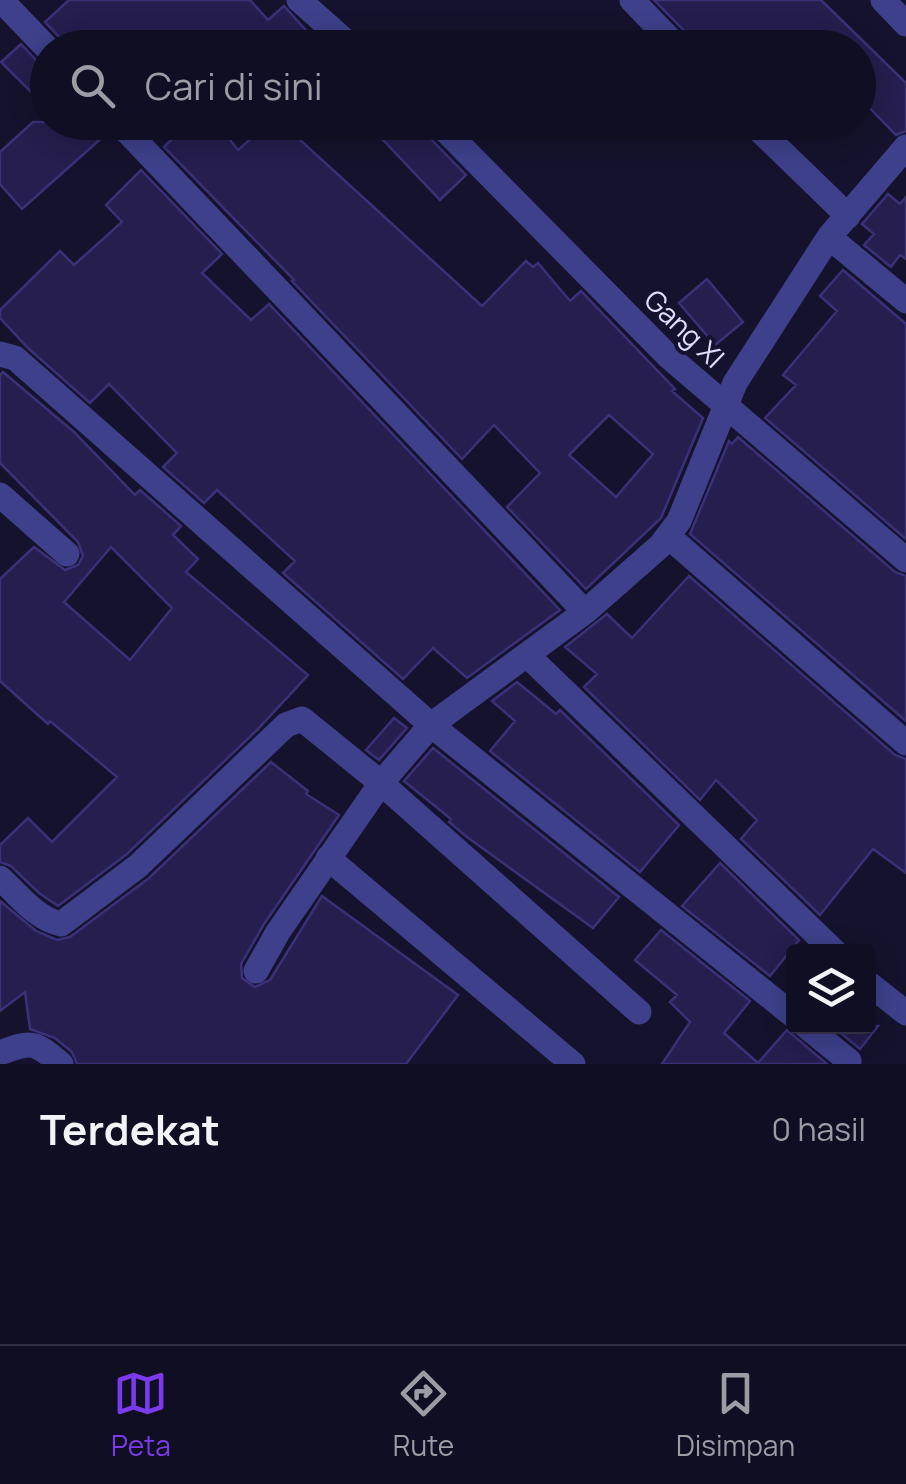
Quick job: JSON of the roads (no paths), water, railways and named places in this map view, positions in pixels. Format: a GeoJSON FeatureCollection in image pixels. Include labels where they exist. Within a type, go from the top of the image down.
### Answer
{"type":"FeatureCollection","features":[{"type":"Feature","properties":{"kind":"street"},"geometry":{"type":"LineString","coordinates":[[1,0],[30,30]]}},
{"type":"Feature","properties":{"kind":"street"},"geometry":{"type":"LineString","coordinates":[[300,0],[333,30]]}},
{"type":"Feature","properties":{"kind":"street"},"geometry":{"type":"LineString","coordinates":[[632,0],[661,30]]}},
{"type":"Feature","properties":{"kind":"street"},"geometry":{"type":"LineString","coordinates":[[883,0],[906,24]]}},
{"type":"Feature","properties":{"kind":"street"},"geometry":{"type":"LineString","coordinates":[[135,140],[586,612]]}},
{"type":"Feature","properties":{"kind":"street","name":"Gang XI"},"geometry":{"type":"LineString","coordinates":[[455,140],[668,356],[906,560]]}},
{"type":"Feature","properties":{"kind":"street"},"geometry":{"type":"LineString","coordinates":[[770,140],[848,216]]}},
{"type":"Feature","properties":{"kind":"street"},"geometry":{"type":"LineString","coordinates":[[256,971],[278,932],[381,783],[431,725],[586,612],[669,537],[735,383],[830,238],[906,147]]}},
{"type":"Feature","properties":{"kind":"street"},"geometry":{"type":"LineString","coordinates":[[830,238],[906,301]]}},
{"type":"Feature","properties":{"kind":"street"},"geometry":{"type":"LineString","coordinates":[[0,354],[15,358],[431,725],[786,1010]]}},
{"type":"Feature","properties":{"kind":"street"},"geometry":{"type":"LineString","coordinates":[[0,495],[67,554]]}},
{"type":"Feature","properties":{"kind":"street"},"geometry":{"type":"LineString","coordinates":[[669,537],[906,742]]}},
{"type":"Feature","properties":{"kind":"street"},"geometry":{"type":"LineString","coordinates":[[528,656],[828,944]]}},
{"type":"Feature","properties":{"kind":"street"},"geometry":{"type":"LineString","coordinates":[[0,878],[49,922],[61,924],[138,866],[292,720],[302,718],[639,1012]]}},
{"type":"Feature","properties":{"kind":"street"},"geometry":{"type":"LineString","coordinates":[[328,858],[573,1064]]}},
{"type":"Feature","properties":{"kind":"street"},"geometry":{"type":"LineString","coordinates":[[876,989],[906,1012]]}},
{"type":"Feature","properties":{"kind":"street"},"geometry":{"type":"LineString","coordinates":[[816,1034],[849,1061]]}},
{"type":"Feature","properties":{"kind":"street"},"geometry":{"type":"LineString","coordinates":[[0,1053],[23,1044],[38,1044],[60,1064]]}}]}
